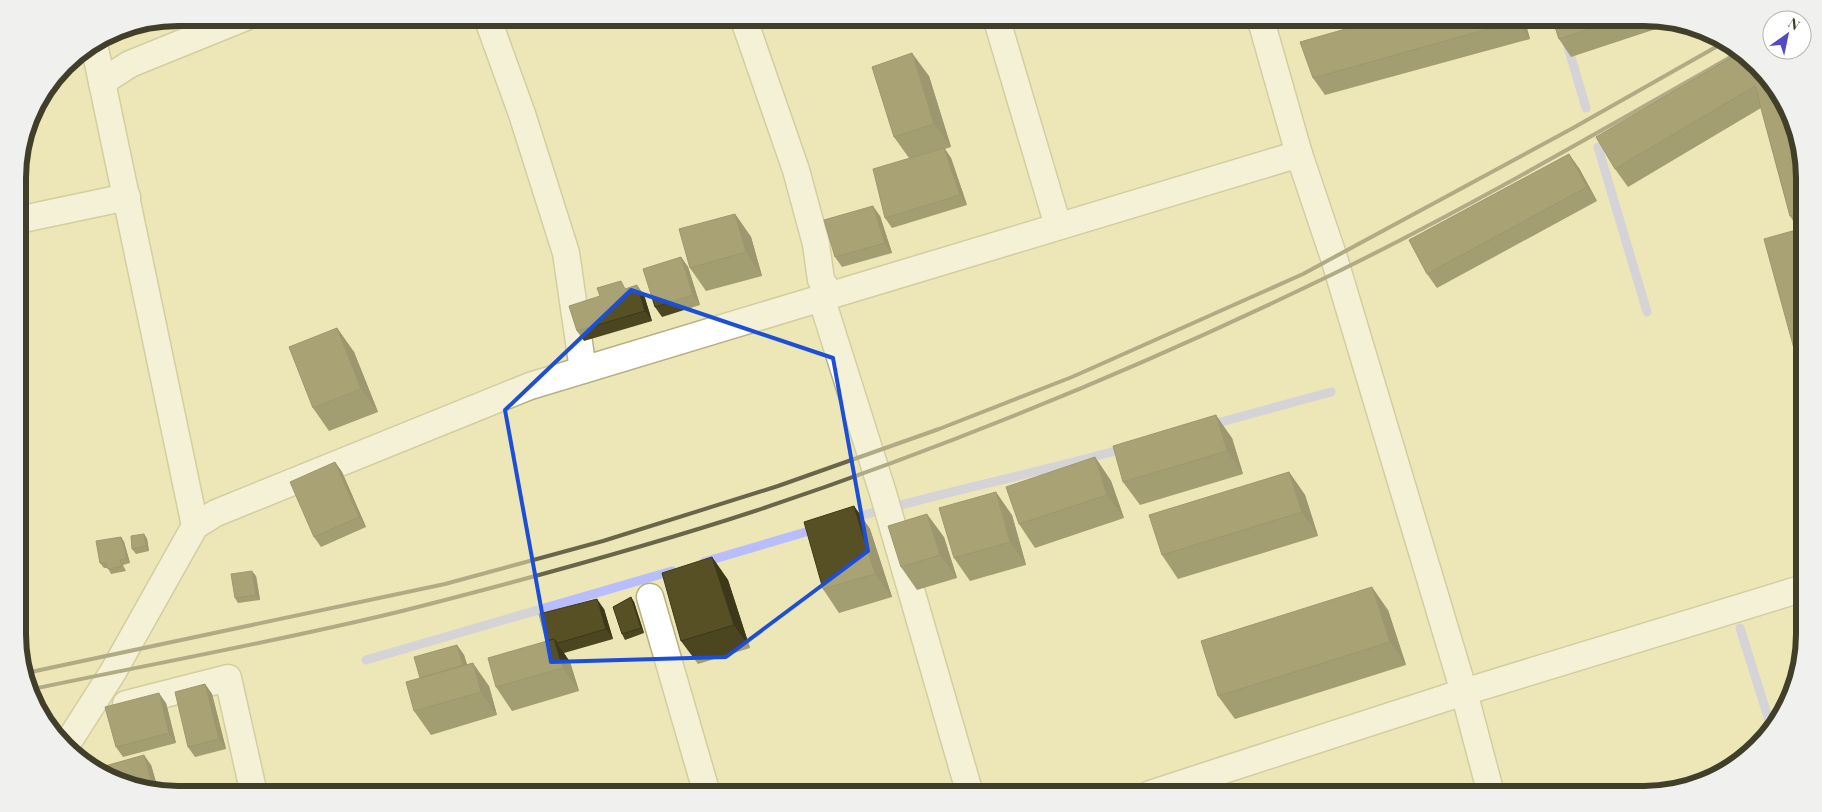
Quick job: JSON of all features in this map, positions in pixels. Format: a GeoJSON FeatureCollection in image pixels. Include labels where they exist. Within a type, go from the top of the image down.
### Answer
{"type":"FeatureCollection","features":[{"type":"Feature","properties":{"kind":"street"},"geometry":{"type":"LineString","coordinates":[[999,26],[1058,226]]}},
{"type":"Feature","properties":{"kind":"street"},"geometry":{"type":"LineString","coordinates":[[1262,26],[1299,154],[1334,258],[1464,692],[1489,785]]}},
{"type":"Feature","properties":{"kind":"street"},"geometry":{"type":"LineString","coordinates":[[102,82],[130,64],[223,27]]}},
{"type":"Feature","properties":{"kind":"street"},"geometry":{"type":"LineString","coordinates":[[490,27],[522,114],[566,253],[583,370]]}},
{"type":"Feature","properties":{"kind":"street"},"geometry":{"type":"LineString","coordinates":[[746,27],[796,170],[816,244],[821,280],[968,785]]}},
{"type":"Feature","properties":{"kind":"street"},"geometry":{"type":"LineString","coordinates":[[95,51],[128,197],[195,526]]}},
{"type":"Feature","properties":{"kind":"street"},"geometry":{"type":"LineString","coordinates":[[70,740],[113,672],[195,526],[216,513],[530,386],[1299,154]]}},
{"type":"Feature","properties":{"kind":"street"},"geometry":{"type":"LineString","coordinates":[[27,218],[128,197]]}},
{"type":"Feature","properties":{"kind":"street"},"geometry":{"type":"LineString","coordinates":[[1177,785],[1464,692],[1796,590]]}},
{"type":"Feature","properties":{"kind":"street"},"geometry":{"type":"LineString","coordinates":[[650,597],[705,786]]}},
{"type":"Feature","properties":{"kind":"street"},"geometry":{"type":"LineString","coordinates":[[86,714],[228,678],[252,786]]}},
{"type":"Feature","properties":{"kind":"highlighted area"},"geometry":{"type":"Polygon","coordinates":[[[631,290],[833,358],[868,551],[726,657],[551,662],[505,410],[631,290]]]}},
{"type":"Feature","properties":{"kind":"building"},"geometry":{"type":"Polygon","coordinates":[[[1355,26],[1499,26],[1313,78],[1300,42],[1355,26]]]}},
{"type":"Feature","properties":{"kind":"building"},"geometry":{"type":"Polygon","coordinates":[[[1555,26],[1599,26],[1559,39],[1555,26]]]}},
{"type":"Feature","properties":{"kind":"building"},"geometry":{"type":"Polygon","coordinates":[[[912,53],[934,124],[894,137],[872,67],[912,53]]]}},
{"type":"Feature","properties":{"kind":"building"},"geometry":{"type":"Polygon","coordinates":[[[1733,56],[1751,71],[1764,86],[1784,120],[1791,139],[1794,158],[1796,215],[1790,216],[1755,86],[1615,169],[1596,137],[1733,56]]]}},
{"type":"Feature","properties":{"kind":"building"},"geometry":{"type":"Polygon","coordinates":[[[944,148],[960,195],[885,218],[873,169],[944,148]]]}},
{"type":"Feature","properties":{"kind":"building"},"geometry":{"type":"Polygon","coordinates":[[[1569,154],[1587,187],[1427,274],[1409,240],[1569,154]]]}},
{"type":"Feature","properties":{"kind":"building"},"geometry":{"type":"Polygon","coordinates":[[[873,206],[885,243],[835,257],[824,220],[873,206]]]}},
{"type":"Feature","properties":{"kind":"building"},"geometry":{"type":"Polygon","coordinates":[[[735,214],[746,252],[690,268],[679,229],[735,214]]]}},
{"type":"Feature","properties":{"kind":"building"},"geometry":{"type":"Polygon","coordinates":[[[1796,230],[1796,356],[1764,239],[1796,230]]]}},
{"type":"Feature","properties":{"kind":"building"},"geometry":{"type":"Polygon","coordinates":[[[681,257],[693,295],[655,307],[643,269],[681,257]]]}},
{"type":"Feature","properties":{"kind":"building"},"geometry":{"type":"Polygon","coordinates":[[[621,281],[625,289],[637,285],[645,311],[577,331],[569,306],[600,296],[597,288],[621,281]]]}},
{"type":"Feature","properties":{"kind":"building"},"geometry":{"type":"Polygon","coordinates":[[[337,328],[361,389],[313,408],[289,347],[337,328]]]}},
{"type":"Feature","properties":{"kind":"building"},"geometry":{"type":"Polygon","coordinates":[[[1216,415],[1227,451],[1123,482],[1113,446],[1216,415]]]}},
{"type":"Feature","properties":{"kind":"building"},"geometry":{"type":"Polygon","coordinates":[[[1095,457],[1107,495],[1019,524],[1006,487],[1095,457]]]}},
{"type":"Feature","properties":{"kind":"building"},"geometry":{"type":"Polygon","coordinates":[[[335,462],[359,517],[314,537],[290,482],[335,462]]]}},
{"type":"Feature","properties":{"kind":"building"},"geometry":{"type":"Polygon","coordinates":[[[1289,472],[1302,512],[1162,555],[1149,515],[1289,472]]]}},
{"type":"Feature","properties":{"kind":"building"},"geometry":{"type":"Polygon","coordinates":[[[996,492],[1010,542],[954,558],[939,508],[996,492]]]}},
{"type":"Feature","properties":{"kind":"building"},"geometry":{"type":"Polygon","coordinates":[[[854,506],[875,574],[823,589],[804,522],[854,506]]]}},
{"type":"Feature","properties":{"kind":"building"},"geometry":{"type":"Polygon","coordinates":[[[927,514],[940,555],[901,567],[888,526],[927,514]]]}},
{"type":"Feature","properties":{"kind":"building"},"geometry":{"type":"Polygon","coordinates":[[[144,534],[146,546],[132,549],[131,536],[144,534]]]}},
{"type":"Feature","properties":{"kind":"building"},"geometry":{"type":"Polygon","coordinates":[[[121,537],[127,558],[120,560],[122,566],[108,569],[106,563],[100,563],[96,541],[121,537]]]}},
{"type":"Feature","properties":{"kind":"building"},"geometry":{"type":"Polygon","coordinates":[[[712,557],[734,625],[681,641],[662,573],[712,557]]]}},
{"type":"Feature","properties":{"kind":"building"},"geometry":{"type":"Polygon","coordinates":[[[252,571],[256,595],[235,598],[231,574],[252,571]]]}},
{"type":"Feature","properties":{"kind":"building"},"geometry":{"type":"Polygon","coordinates":[[[1372,587],[1390,642],[1218,696],[1201,641],[1372,587]]]}},
{"type":"Feature","properties":{"kind":"building"},"geometry":{"type":"Polygon","coordinates":[[[631,597],[641,628],[622,634],[613,607],[631,597]]]}},
{"type":"Feature","properties":{"kind":"building"},"geometry":{"type":"Polygon","coordinates":[[[597,599],[606,629],[558,643],[554,639],[546,641],[539,614],[597,599]]]}},
{"type":"Feature","properties":{"kind":"building"},"geometry":{"type":"Polygon","coordinates":[[[554,639],[563,668],[496,687],[488,658],[554,639]]]}},
{"type":"Feature","properties":{"kind":"building"},"geometry":{"type":"Polygon","coordinates":[[[457,645],[463,665],[420,678],[414,657],[457,645]]]}},
{"type":"Feature","properties":{"kind":"building"},"geometry":{"type":"Polygon","coordinates":[[[473,663],[481,692],[414,711],[406,682],[473,663]]]}},
{"type":"Feature","properties":{"kind":"building"},"geometry":{"type":"Polygon","coordinates":[[[205,684],[219,739],[188,747],[175,692],[205,684]]]}},
{"type":"Feature","properties":{"kind":"building"},"geometry":{"type":"Polygon","coordinates":[[[159,693],[169,733],[116,747],[105,707],[159,693]]]}},
{"type":"Feature","properties":{"kind":"building"},"geometry":{"type":"Polygon","coordinates":[[[144,755],[151,779],[139,781],[104,766],[144,755]]]}},
{"type":"Feature","properties":{"kind":"waterway"},"geometry":{"type":"LineString","coordinates":[[1568,47],[1586,108]]}},
{"type":"Feature","properties":{"kind":"waterway"},"geometry":{"type":"LineString","coordinates":[[1598,147],[1647,312]]}},
{"type":"Feature","properties":{"kind":"waterway"},"geometry":{"type":"LineString","coordinates":[[1210,425],[1331,392]]}},
{"type":"Feature","properties":{"kind":"waterway"},"geometry":{"type":"LineString","coordinates":[[850,519],[1126,448]]}},
{"type":"Feature","properties":{"kind":"waterway"},"geometry":{"type":"LineString","coordinates":[[704,562],[816,529]]}},
{"type":"Feature","properties":{"kind":"waterway"},"geometry":{"type":"LineString","coordinates":[[366,660],[672,571]]}},
{"type":"Feature","properties":{"kind":"waterway"},"geometry":{"type":"LineString","coordinates":[[1740,628],[1769,719]]}},
{"type":"Feature","properties":{"kind":"railway"},"geometry":{"type":"LineString","coordinates":[[31,672],[445,584],[603,541],[778,486],[939,429],[1072,377],[1303,274],[1573,128],[1718,46]]}},
{"type":"Feature","properties":{"kind":"railway"},"geometry":{"type":"LineString","coordinates":[[37,688],[310,632],[491,588],[711,525],[903,459],[1120,372],[1263,308],[1333,274],[1486,195],[1733,56]]}}]}
